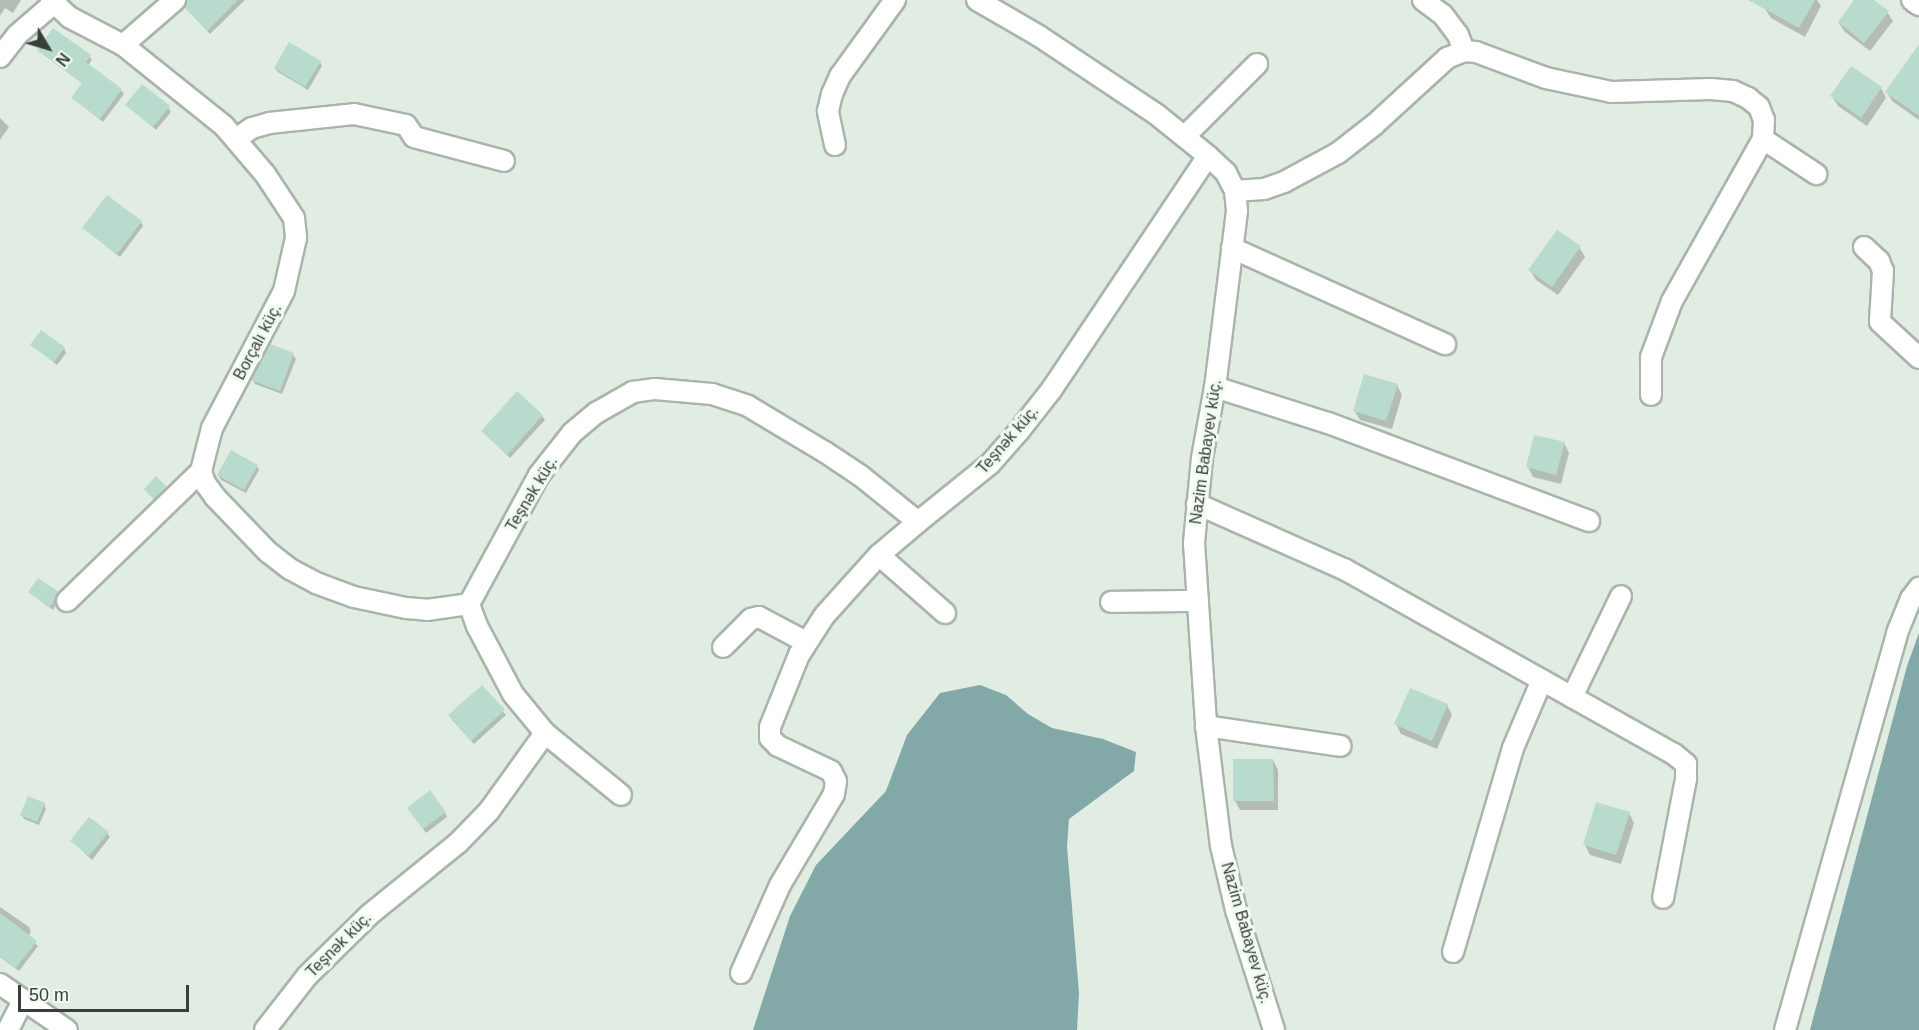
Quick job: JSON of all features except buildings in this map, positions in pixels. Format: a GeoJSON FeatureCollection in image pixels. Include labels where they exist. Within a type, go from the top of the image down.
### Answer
{"type":"FeatureCollection","features":[{"type":"Feature","properties":{"kind":"street"},"geometry":{"type":"LineString","coordinates":[[123,45],[175,0]]}},
{"type":"Feature","properties":{"kind":"street"},"geometry":{"type":"LineString","coordinates":[[835,145],[828,111],[832,94],[840,76],[896,0]]}},
{"type":"Feature","properties":{"kind":"street"},"geometry":{"type":"LineString","coordinates":[[977,0],[1116,85],[1185,136],[1226,173],[1235,191],[1264,189],[1284,182],[1338,153],[1374,125],[1447,58],[1464,51],[1546,78],[1612,92],[1711,89],[1734,91],[1748,98],[1759,107],[1764,120],[1763,139],[1672,301],[1656,337],[1651,357],[1651,395]]}},
{"type":"Feature","properties":{"kind":"street"},"geometry":{"type":"LineString","coordinates":[[1423,0],[1443,15],[1458,35],[1464,51]]}},
{"type":"Feature","properties":{"kind":"street"},"geometry":{"type":"LineString","coordinates":[[1912,0],[1919,5]]}},
{"type":"Feature","properties":{"kind":"street"},"geometry":{"type":"LineString","coordinates":[[0,57],[17,35],[52,2]]}},
{"type":"Feature","properties":{"kind":"street","name":"Borçalı küç."},"geometry":{"type":"LineString","coordinates":[[52,2],[69,17],[123,45],[224,126],[288,207],[294,218],[296,238],[284,291],[212,428],[201,471]]}},
{"type":"Feature","properties":{"kind":"street"},"geometry":{"type":"LineString","coordinates":[[1185,136],[1257,64]]}},
{"type":"Feature","properties":{"kind":"street"},"geometry":{"type":"LineString","coordinates":[[236,139],[252,128],[269,123],[354,114],[406,125],[414,137],[504,161]]}},
{"type":"Feature","properties":{"kind":"street"},"geometry":{"type":"LineString","coordinates":[[1763,139],[1816,174]]}},
{"type":"Feature","properties":{"kind":"street","name":"Teşnək küç."},"geometry":{"type":"LineString","coordinates":[[469,604],[551,458],[572,433],[596,414],[633,392],[655,389],[688,391],[712,394],[748,406],[861,476],[918,522],[981,472],[1019,431],[1052,389],[1209,156]]}},
{"type":"Feature","properties":{"kind":"street","name":"Nazim Babayev küç."},"geometry":{"type":"LineString","coordinates":[[1235,191],[1237,211],[1215,387],[1197,504],[1194,543],[1206,726],[1221,846],[1236,910],[1274,1030]]}},
{"type":"Feature","properties":{"kind":"street"},"geometry":{"type":"LineString","coordinates":[[1864,247],[1879,261],[1883,271],[1880,322],[1919,358]]}},
{"type":"Feature","properties":{"kind":"street"},"geometry":{"type":"LineString","coordinates":[[1232,248],[1445,344]]}},
{"type":"Feature","properties":{"kind":"street"},"geometry":{"type":"LineString","coordinates":[[1215,387],[1328,423],[1589,521]]}},
{"type":"Feature","properties":{"kind":"street"},"geometry":{"type":"LineString","coordinates":[[67,602],[201,471],[205,483],[215,497],[268,552],[290,569],[316,583],[354,597],[406,608],[427,610],[469,604],[477,626],[513,694],[545,733],[621,795]]}},
{"type":"Feature","properties":{"kind":"street"},"geometry":{"type":"LineString","coordinates":[[1197,504],[1344,569],[1674,754],[1686,764],[1686,779],[1663,898]]}},
{"type":"Feature","properties":{"kind":"street"},"geometry":{"type":"LineString","coordinates":[[741,973],[776,894],[834,794],[836,781],[831,771],[778,746],[770,738],[770,727],[806,642],[824,616],[879,555],[918,522]]}},
{"type":"Feature","properties":{"kind":"street"},"geometry":{"type":"LineString","coordinates":[[879,555],[945,613]]}},
{"type":"Feature","properties":{"kind":"street"},"geometry":{"type":"LineString","coordinates":[[1785,1030],[1897,633],[1911,599],[1919,588]]}},
{"type":"Feature","properties":{"kind":"street"},"geometry":{"type":"LineString","coordinates":[[1572,697],[1621,596]]}},
{"type":"Feature","properties":{"kind":"street"},"geometry":{"type":"LineString","coordinates":[[1111,602],[1198,601]]}},
{"type":"Feature","properties":{"kind":"street"},"geometry":{"type":"LineString","coordinates":[[723,647],[751,619],[759,617],[806,642]]}},
{"type":"Feature","properties":{"kind":"street"},"geometry":{"type":"LineString","coordinates":[[1453,952],[1513,748],[1542,680]]}},
{"type":"Feature","properties":{"kind":"street"},"geometry":{"type":"LineString","coordinates":[[1206,726],[1341,746]]}},
{"type":"Feature","properties":{"kind":"street","name":"Teşnək küç."},"geometry":{"type":"LineString","coordinates":[[265,1030],[307,976],[369,915],[458,843],[489,811],[545,733]]}},
{"type":"Feature","properties":{"kind":"street"},"geometry":{"type":"LineString","coordinates":[[0,984],[67,1030]]}},
{"type":"Feature","properties":{"kind":"street"},"geometry":{"type":"LineString","coordinates":[[8,1030],[23,1000]]}},
{"type":"Feature","properties":{"kind":"water"},"geometry":{"type":"Polygon","coordinates":[[[1919,633],[1919,1030],[1810,1030],[1907,666],[1919,633]]]}},
{"type":"Feature","properties":{"kind":"water"},"geometry":{"type":"Polygon","coordinates":[[[980,685],[1006,695],[1028,714],[1052,728],[1103,739],[1136,752],[1134,771],[1069,819],[1067,846],[1079,993],[1077,1030],[753,1030],[790,916],[816,865],[886,791],[907,735],[940,693],[980,685]]]}}]}
